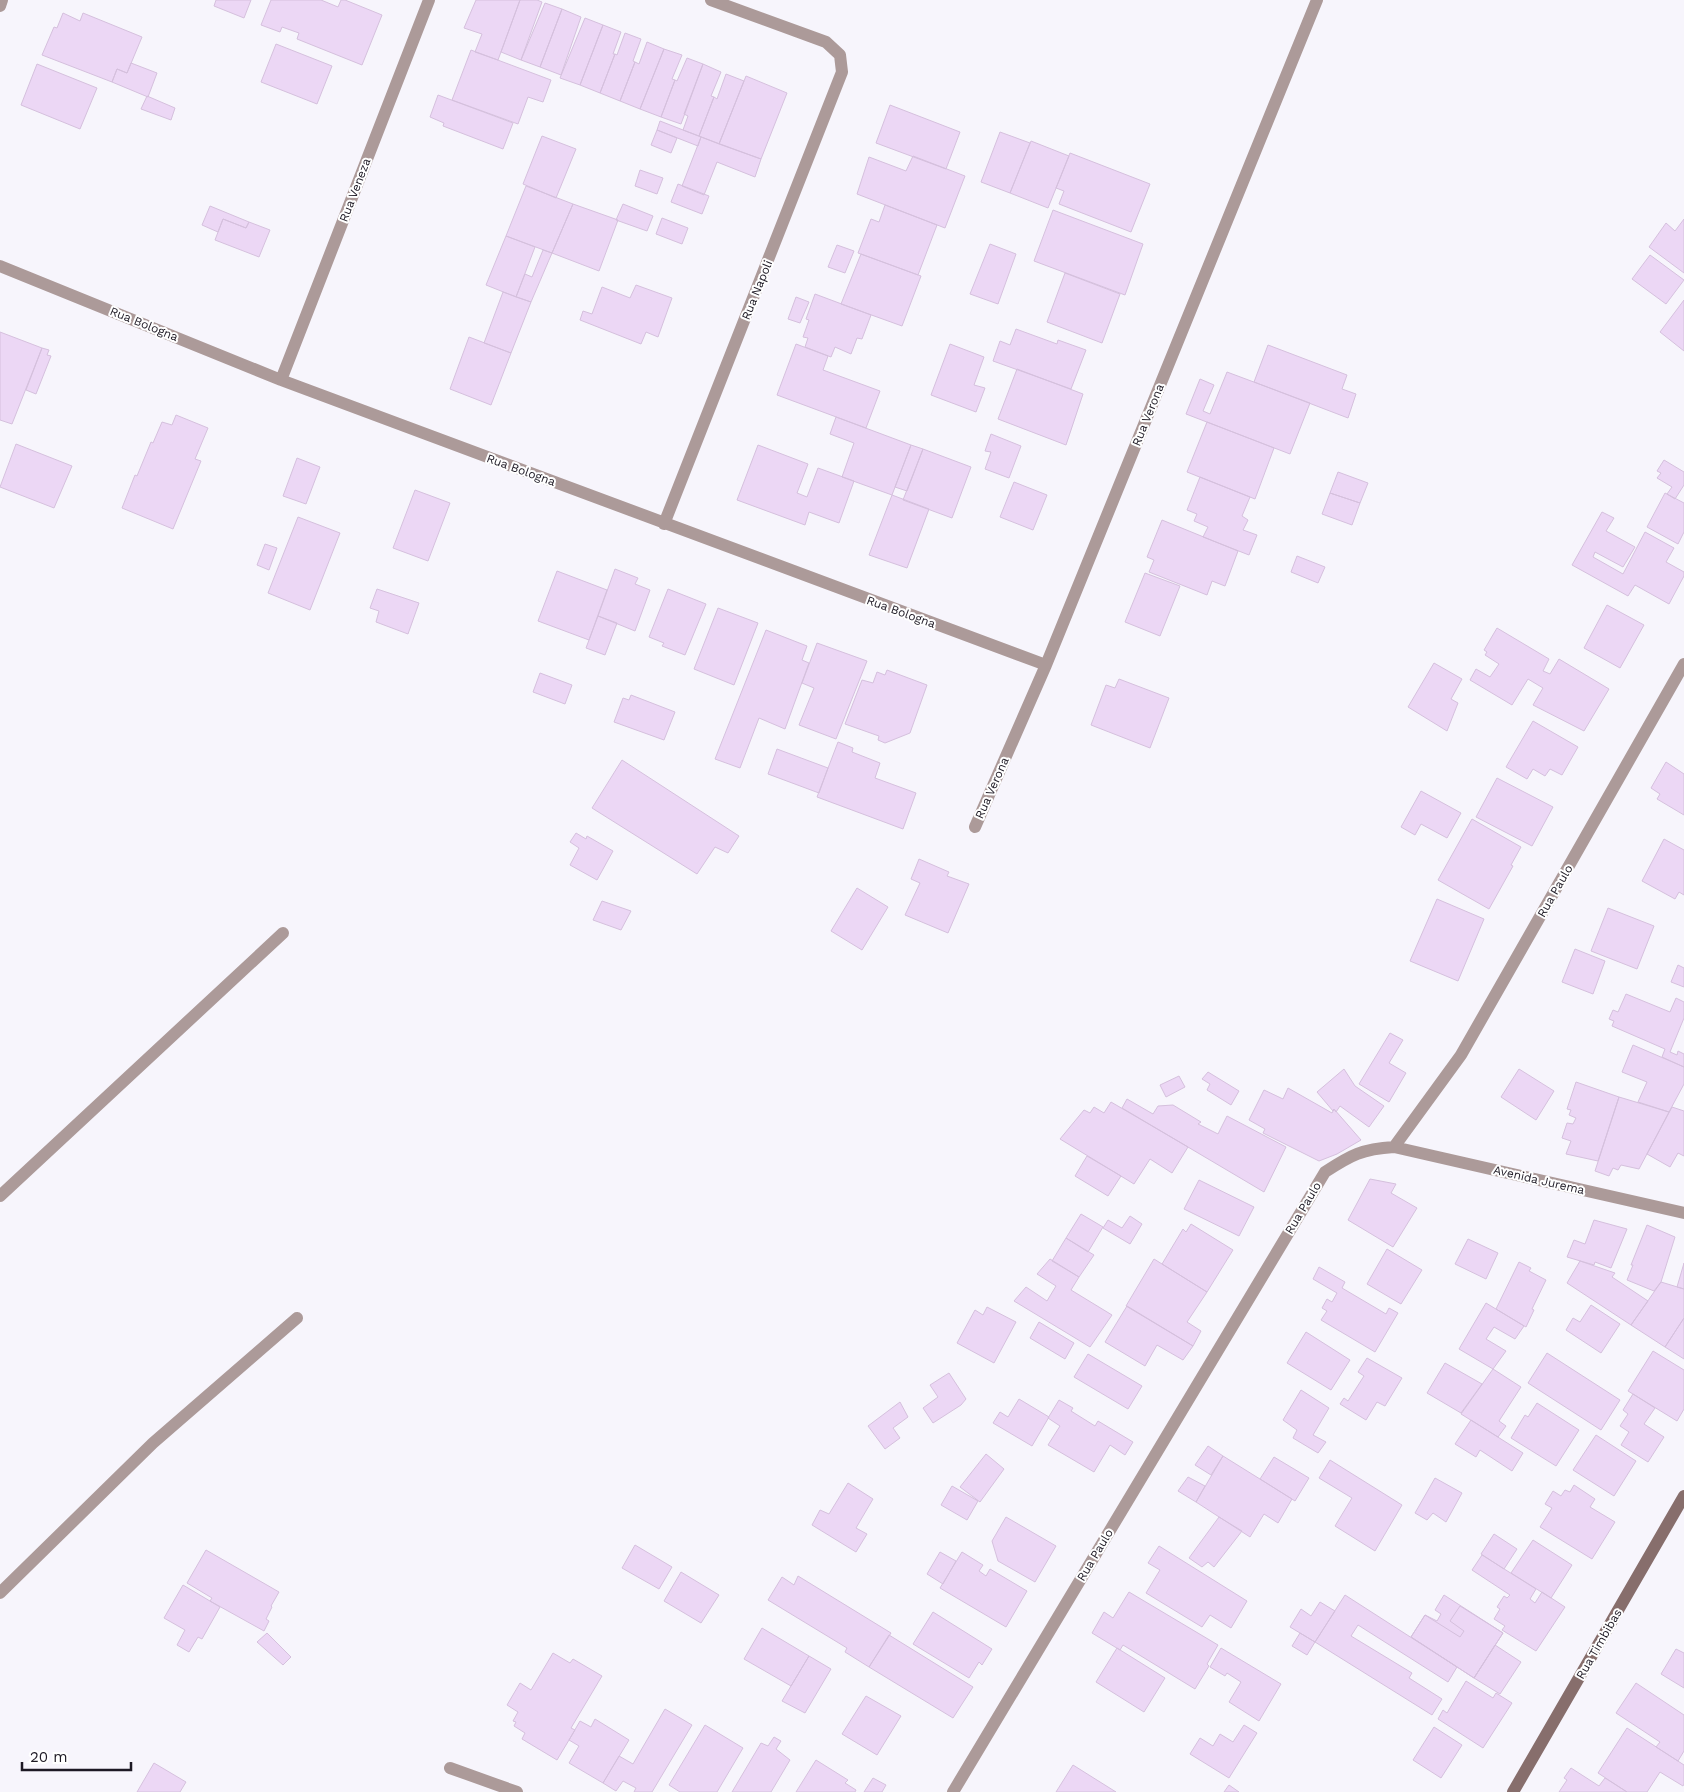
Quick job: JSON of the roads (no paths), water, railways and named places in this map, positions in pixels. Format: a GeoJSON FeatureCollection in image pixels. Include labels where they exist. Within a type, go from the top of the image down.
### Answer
{"type":"FeatureCollection","features":[{"type":"Feature","properties":{"kind":"main road","name":"Rua Timbibas"},"geometry":{"type":"LineString","coordinates":[[1513,1792],[1684,1496]]}},
{"type":"Feature","properties":{"kind":"street"},"geometry":{"type":"LineString","coordinates":[[0,6],[2,0]]}},
{"type":"Feature","properties":{"kind":"street","name":"Rua Veneza"},"geometry":{"type":"LineString","coordinates":[[281,380],[429,0]]}},
{"type":"Feature","properties":{"kind":"street","name":"Rua Napoli"},"geometry":{"type":"LineString","coordinates":[[664,524],[842,72],[840,55],[826,42],[711,0]]}},
{"type":"Feature","properties":{"kind":"street","name":"Rua Verona"},"geometry":{"type":"LineString","coordinates":[[975,827],[1046,666],[1317,0]]}},
{"type":"Feature","properties":{"kind":"street","name":"Rua Bologna"},"geometry":{"type":"LineString","coordinates":[[0,266],[281,380],[1046,666]]}},
{"type":"Feature","properties":{"kind":"street","name":"Rua Paulo"},"geometry":{"type":"LineString","coordinates":[[953,1792],[1325,1172],[1352,1155],[1375,1148],[1394,1147],[1461,1055],[1684,664]]}},
{"type":"Feature","properties":{"kind":"street"},"geometry":{"type":"LineString","coordinates":[[0,1196],[283,933]]}},
{"type":"Feature","properties":{"kind":"street","name":"Avenida Jurema"},"geometry":{"type":"LineString","coordinates":[[1394,1147],[1684,1213]]}},
{"type":"Feature","properties":{"kind":"street"},"geometry":{"type":"LineString","coordinates":[[0,1593],[154,1443],[297,1318]]}},
{"type":"Feature","properties":{"kind":"street"},"geometry":{"type":"LineString","coordinates":[[450,1768],[518,1792]]}}]}
